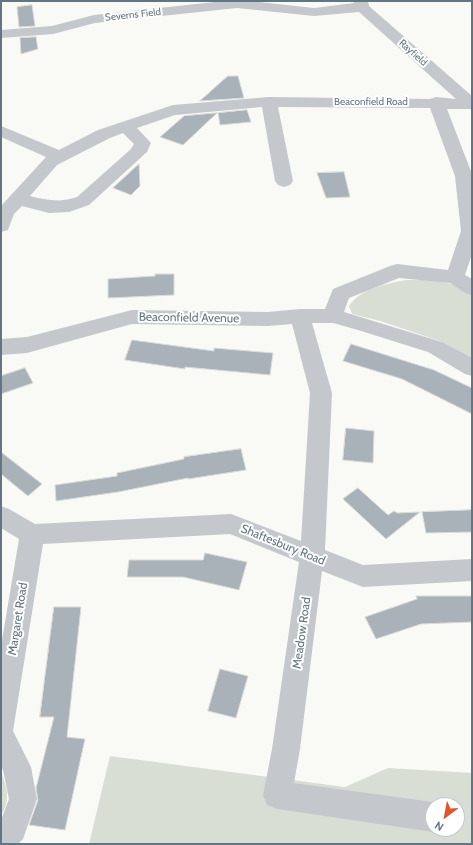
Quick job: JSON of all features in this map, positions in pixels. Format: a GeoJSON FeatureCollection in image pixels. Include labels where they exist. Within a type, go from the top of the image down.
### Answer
{"type":"FeatureCollection","features":[{"type":"Feature","properties":{"kind":"street","name":"Severns Field"},"geometry":{"type":"LineString","coordinates":[[1,34],[53,30],[94,19],[237,4],[314,12],[361,4]]}},
{"type":"Feature","properties":{"kind":"street","name":"Rayfield"},"geometry":{"type":"LineString","coordinates":[[361,4],[471,103]]}},
{"type":"Feature","properties":{"kind":"street","name":"Beaconfield Road"},"geometry":{"type":"LineString","coordinates":[[1,226],[6,212],[51,161],[104,134],[173,110],[269,102],[471,103]]}},
{"type":"Feature","properties":{"kind":"street"},"geometry":{"type":"LineString","coordinates":[[269,102],[284,181]]}},
{"type":"Feature","properties":{"kind":"street"},"geometry":{"type":"LineString","coordinates":[[436,102],[464,176],[470,231],[455,277]]}},
{"type":"Feature","properties":{"kind":"street"},"geometry":{"type":"LineString","coordinates":[[19,199],[49,207],[69,206],[83,201],[138,152],[143,143],[127,126]]}},
{"type":"Feature","properties":{"kind":"street"},"geometry":{"type":"LineString","coordinates":[[1,131],[61,157]]}},
{"type":"Feature","properties":{"kind":"street"},"geometry":{"type":"LineString","coordinates":[[333,316],[340,294],[397,272],[455,277],[472,288]]}},
{"type":"Feature","properties":{"kind":"street","name":"Beaconfield Avenue"},"geometry":{"type":"LineString","coordinates":[[1,347],[27,345],[132,317],[268,319],[300,316],[333,316],[361,323],[435,347],[472,368]]}},
{"type":"Feature","properties":{"kind":"street","name":"Meadow Road"},"geometry":{"type":"LineString","coordinates":[[300,316],[321,393],[312,557],[286,749],[277,794],[425,816]]}},
{"type":"Feature","properties":{"kind":"street"},"geometry":{"type":"LineString","coordinates":[[1,516],[32,534]]}},
{"type":"Feature","properties":{"kind":"street","name":"Shaftesbury Road"},"geometry":{"type":"LineString","coordinates":[[32,534],[231,524],[363,576],[472,570]]}},
{"type":"Feature","properties":{"kind":"street","name":"Margaret Road"},"geometry":{"type":"LineString","coordinates":[[1,727],[32,534]]}},
{"type":"Feature","properties":{"kind":"street"},"geometry":{"type":"LineString","coordinates":[[1,737],[17,767],[23,799],[13,829],[1,840]]}},
{"type":"Feature","properties":{"kind":"shaded area"},"geometry":{"type":"Polygon","coordinates":[[[406,280],[434,280],[455,285],[472,295],[472,359],[440,341],[380,321],[352,314],[349,306],[360,295],[374,288],[406,280]]]}},
{"type":"Feature","properties":{"kind":"shaded area"},"geometry":{"type":"Polygon","coordinates":[[[110,756],[345,787],[388,768],[472,773],[472,844],[89,844],[110,756]]]}},
{"type":"Feature","properties":{"kind":"shaded area"},"geometry":{"type":"Polygon","coordinates":[[[1,772],[5,783],[7,799],[1,815],[1,772]]]}},
{"type":"Feature","properties":{"kind":"building"},"geometry":{"type":"Polygon","coordinates":[[[32,5],[35,26],[19,27],[17,7],[32,5]]]}},
{"type":"Feature","properties":{"kind":"building"},"geometry":{"type":"Polygon","coordinates":[[[36,37],[38,49],[21,54],[20,38],[36,37]]]}},
{"type":"Feature","properties":{"kind":"building"},"geometry":{"type":"Polygon","coordinates":[[[228,76],[238,76],[244,98],[200,101],[228,76]]]}},
{"type":"Feature","properties":{"kind":"building"},"geometry":{"type":"Polygon","coordinates":[[[247,110],[251,122],[220,125],[218,113],[247,110]]]}},
{"type":"Feature","properties":{"kind":"building"},"geometry":{"type":"Polygon","coordinates":[[[217,113],[183,145],[160,137],[184,116],[217,113]]]}},
{"type":"Feature","properties":{"kind":"building"},"geometry":{"type":"Polygon","coordinates":[[[139,164],[140,186],[131,195],[113,188],[139,164]]]}},
{"type":"Feature","properties":{"kind":"building"},"geometry":{"type":"Polygon","coordinates":[[[344,172],[350,197],[326,198],[317,173],[344,172]]]}},
{"type":"Feature","properties":{"kind":"building"},"geometry":{"type":"Polygon","coordinates":[[[155,274],[174,274],[174,295],[108,298],[108,279],[155,276],[155,274]]]}},
{"type":"Feature","properties":{"kind":"building"},"geometry":{"type":"Polygon","coordinates":[[[132,340],[214,351],[214,348],[273,353],[270,375],[185,367],[185,369],[125,360],[132,340]]]}},
{"type":"Feature","properties":{"kind":"building"},"geometry":{"type":"Polygon","coordinates":[[[351,344],[434,370],[472,388],[472,414],[402,379],[343,361],[351,344]]]}},
{"type":"Feature","properties":{"kind":"building"},"geometry":{"type":"Polygon","coordinates":[[[25,368],[33,383],[1,394],[1,376],[25,368]]]}},
{"type":"Feature","properties":{"kind":"building"},"geometry":{"type":"Polygon","coordinates":[[[346,428],[374,431],[373,463],[343,460],[346,428]]]}},
{"type":"Feature","properties":{"kind":"building"},"geometry":{"type":"Polygon","coordinates":[[[241,449],[246,470],[188,478],[118,492],[56,501],[55,485],[117,476],[117,473],[184,459],[184,457],[241,449]]]}},
{"type":"Feature","properties":{"kind":"building"},"geometry":{"type":"Polygon","coordinates":[[[1,452],[42,484],[28,496],[1,474],[1,452]]]}},
{"type":"Feature","properties":{"kind":"building"},"geometry":{"type":"Polygon","coordinates":[[[358,488],[388,515],[394,511],[397,513],[420,512],[386,539],[343,499],[358,488]]]}},
{"type":"Feature","properties":{"kind":"building"},"geometry":{"type":"Polygon","coordinates":[[[472,510],[472,532],[426,533],[422,512],[472,510]]]}},
{"type":"Feature","properties":{"kind":"building"},"geometry":{"type":"Polygon","coordinates":[[[205,553],[247,562],[239,590],[183,577],[127,577],[129,560],[203,560],[205,553]]]}},
{"type":"Feature","properties":{"kind":"building"},"geometry":{"type":"Polygon","coordinates":[[[416,596],[472,596],[472,622],[421,624],[376,639],[365,617],[417,599],[416,596]]]}},
{"type":"Feature","properties":{"kind":"building"},"geometry":{"type":"Polygon","coordinates":[[[54,607],[81,607],[67,737],[85,739],[65,830],[29,825],[38,800],[36,788],[54,717],[40,717],[54,607]]]}},
{"type":"Feature","properties":{"kind":"building"},"geometry":{"type":"Polygon","coordinates":[[[220,669],[248,676],[236,718],[208,711],[220,669]]]}}]}
